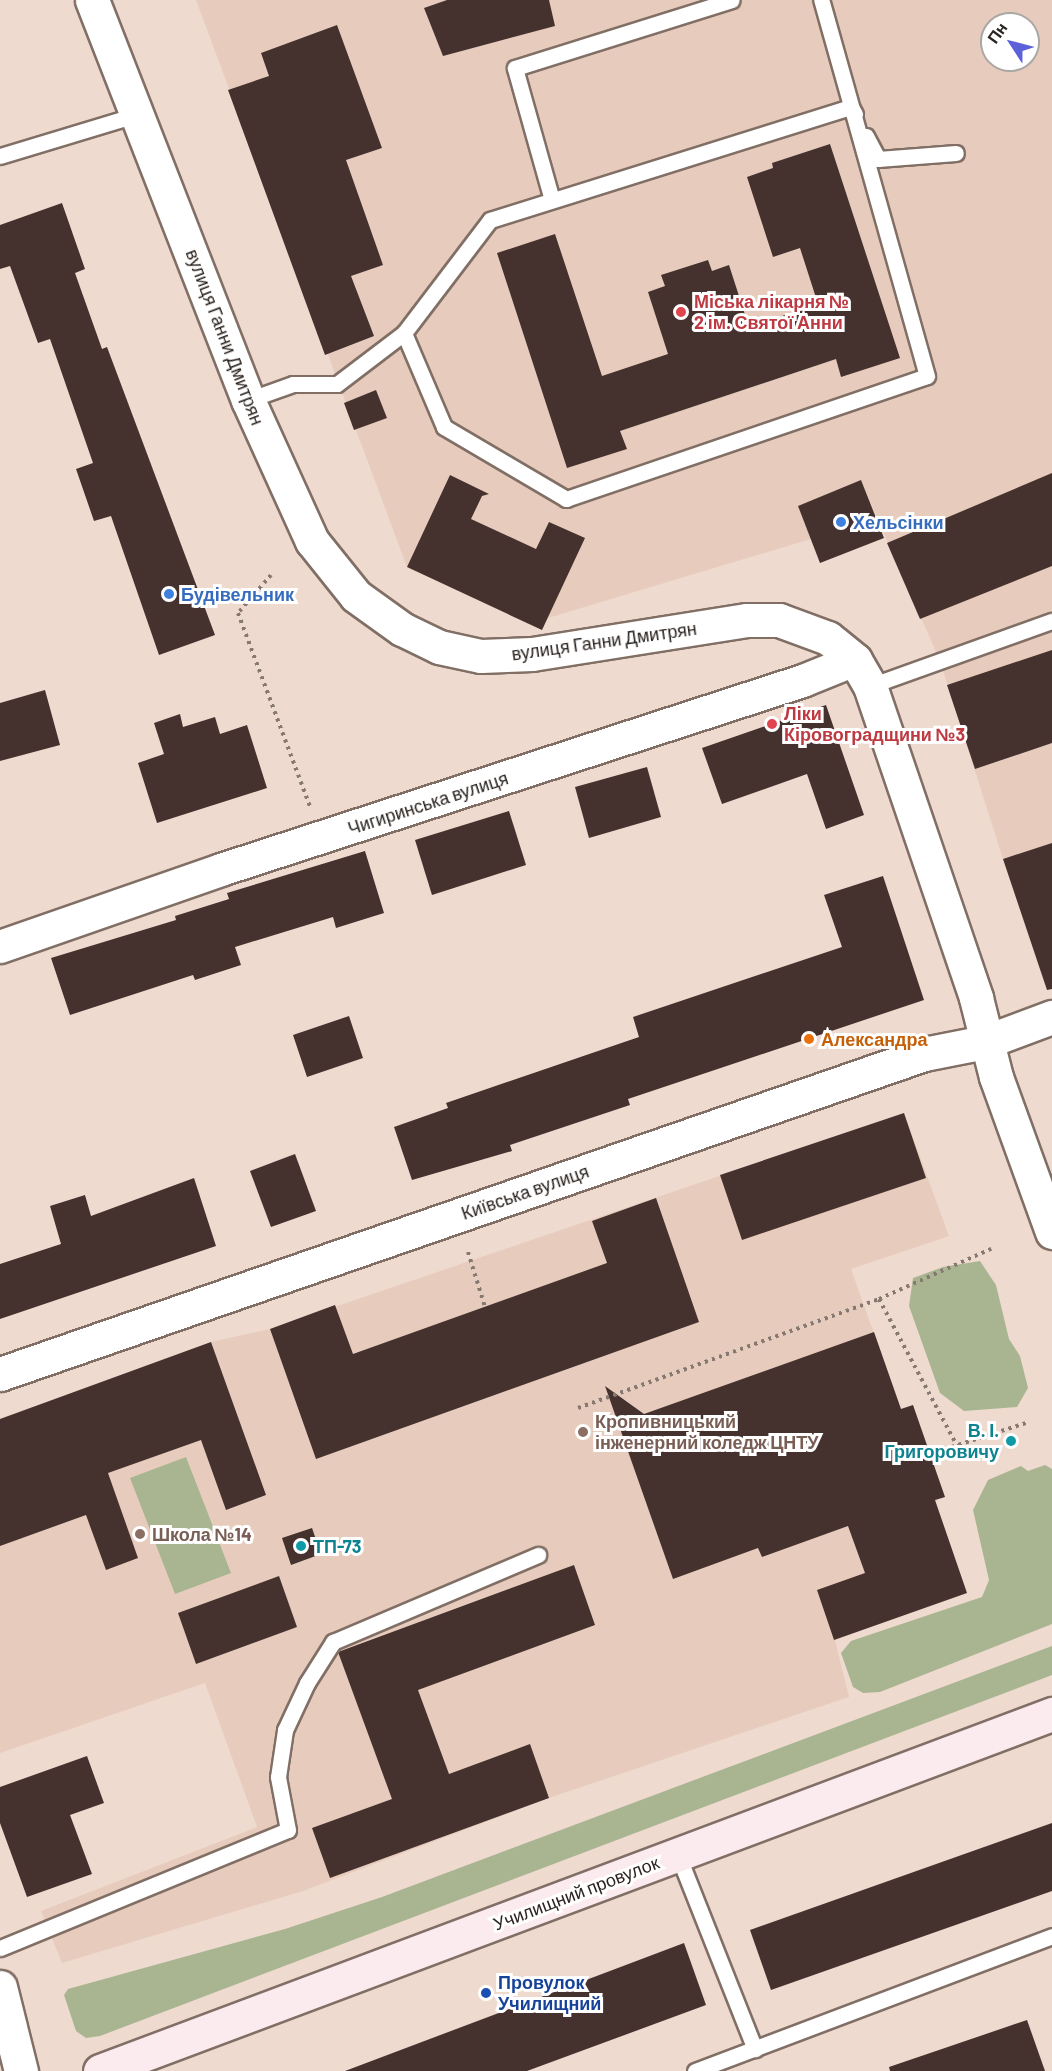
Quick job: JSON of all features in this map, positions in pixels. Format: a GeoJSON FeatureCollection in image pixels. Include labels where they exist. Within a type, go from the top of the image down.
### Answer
{"type":"FeatureCollection","features":[{"type":"Feature","properties":{"kind":"main road","name":"Училищний провулок"},"geometry":{"type":"LineString","coordinates":[[100,2071],[1052,1714]]}},
{"type":"Feature","properties":{"kind":"street","name":"вулиця Ганни Дмитрян"},"geometry":{"type":"LineString","coordinates":[[92,0],[140,114],[248,400],[312,541],[356,596],[402,629],[439,647],[481,656],[532,654],[747,620],[779,620],[828,638],[862,673]]}},
{"type":"Feature","properties":{"kind":"street","name":"Чигиринська вулиця"},"geometry":{"type":"LineString","coordinates":[[0,947],[322,837],[803,681],[862,673]]}},
{"type":"Feature","properties":{"kind":"street"},"geometry":{"type":"LineString","coordinates":[[862,673],[976,998],[985,1042],[1052,1232]]}},
{"type":"Feature","properties":{"kind":"street","name":"Київська вулиця"},"geometry":{"type":"LineString","coordinates":[[0,1374],[924,1054],[985,1042],[1052,1017]]}},
{"type":"Feature","properties":{"kind":"street"},"geometry":{"type":"LineString","coordinates":[[0,1986],[21,2071]]}},
{"type":"Feature","properties":{"kind":"lane"},"geometry":{"type":"LineString","coordinates":[[552,200],[514,68],[732,0]]}},
{"type":"Feature","properties":{"kind":"lane"},"geometry":{"type":"LineString","coordinates":[[404,333],[444,427],[566,499],[927,376],[821,0]]}},
{"type":"Feature","properties":{"kind":"lane"},"geometry":{"type":"LineString","coordinates":[[248,400],[293,384],[337,384],[404,333],[490,220],[851,107]]}},
{"type":"Feature","properties":{"kind":"lane"},"geometry":{"type":"LineString","coordinates":[[851,107],[878,159],[957,153]]}},
{"type":"Feature","properties":{"kind":"lane"},"geometry":{"type":"LineString","coordinates":[[0,156],[140,114]]}},
{"type":"Feature","properties":{"kind":"lane"},"geometry":{"type":"LineString","coordinates":[[862,673],[1052,621]]}},
{"type":"Feature","properties":{"kind":"lane"},"geometry":{"type":"LineString","coordinates":[[0,1948],[288,1830],[278,1777],[285,1730],[307,1683],[333,1642],[538,1555]]}},
{"type":"Feature","properties":{"kind":"lane"},"geometry":{"type":"LineString","coordinates":[[678,1855],[755,2049]]}},
{"type":"Feature","properties":{"kind":"lane"},"geometry":{"type":"LineString","coordinates":[[695,2071],[1052,1936]]}},
{"type":"Feature","properties":{"kind":"path"},"geometry":{"type":"LineString","coordinates":[[271,575],[238,613],[322,837]]}},
{"type":"Feature","properties":{"kind":"path"},"geometry":{"type":"LineString","coordinates":[[578,1408],[879,1299],[991,1249]]}},
{"type":"Feature","properties":{"kind":"path"},"geometry":{"type":"LineString","coordinates":[[468,1252],[485,1307]]}},
{"type":"Feature","properties":{"kind":"path"},"geometry":{"type":"LineString","coordinates":[[879,1299],[957,1446]]}},
{"type":"Feature","properties":{"kind":"path"},"geometry":{"type":"LineString","coordinates":[[930,1454],[1029,1422]]}},
{"type":"Feature","properties":{"kind":"shaded area","name":"Міська лікарня № 2 ім. Святої Анни"},"geometry":{"type":"Polygon","coordinates":[[[196,0],[1052,0],[1052,972],[1003,859],[940,661],[861,481],[798,506],[811,539],[548,618],[542,630],[407,567],[196,0]]]}},
{"type":"Feature","properties":{"kind":"shaded area"},"geometry":{"type":"Polygon","coordinates":[[[904,1113],[949,1236],[851,1269],[901,1409],[913,1405],[945,1497],[935,1501],[967,1593],[835,1640],[849,1697],[549,1798],[303,1891],[62,1963],[41,1911],[257,1827],[205,1683],[0,1753],[0,1419],[211,1342],[270,1329],[904,1113]]]}},
{"type":"Feature","properties":{"kind":"green space"},"geometry":{"type":"Polygon","coordinates":[[[980,1261],[996,1285],[1009,1339],[1020,1356],[1028,1388],[1017,1407],[964,1411],[940,1393],[909,1306],[913,1278],[943,1267],[980,1261]]]}},
{"type":"Feature","properties":{"kind":"green space"},"geometry":{"type":"Polygon","coordinates":[[[186,1457],[231,1573],[175,1594],[130,1478],[186,1457]]]}},
{"type":"Feature","properties":{"kind":"green space"},"geometry":{"type":"Polygon","coordinates":[[[1045,1465],[1052,1469],[1052,1624],[880,1692],[863,1693],[853,1687],[841,1653],[851,1641],[982,1597],[989,1580],[973,1510],[988,1480],[1021,1466],[1028,1471],[1045,1465]]]}},
{"type":"Feature","properties":{"kind":"green space"},"geometry":{"type":"Polygon","coordinates":[[[1052,1646],[1052,1675],[100,2036],[86,2038],[76,2031],[64,1995],[68,1989],[285,1929],[382,1897],[1052,1646]]]}},
{"type":"Feature","properties":{"kind":"building"},"geometry":{"type":"Polygon","coordinates":[[[447,0],[549,0],[555,26],[443,56],[424,8],[447,0]]]}},
{"type":"Feature","properties":{"kind":"building"},"geometry":{"type":"Polygon","coordinates":[[[337,25],[382,148],[346,160],[383,265],[351,276],[374,336],[325,355],[228,90],[269,76],[261,53],[337,25]]]}},
{"type":"Feature","properties":{"kind":"building"},"geometry":{"type":"Polygon","coordinates":[[[830,144],[900,358],[841,377],[836,359],[620,431],[627,449],[567,468],[497,253],[555,234],[602,376],[668,354],[648,292],[665,286],[661,275],[708,260],[712,271],[729,265],[749,327],[818,304],[800,248],[773,257],[747,177],[773,168],[772,163],[830,144]]]}},
{"type":"Feature","properties":{"kind":"building"},"geometry":{"type":"Polygon","coordinates":[[[62,203],[85,269],[75,273],[102,349],[107,347],[215,635],[159,655],[111,516],[94,521],[76,469],[93,463],[50,339],[38,343],[10,266],[0,269],[0,225],[62,203]]]}},
{"type":"Feature","properties":{"kind":"building"},"geometry":{"type":"Polygon","coordinates":[[[376,390],[387,418],[354,430],[344,403],[376,390]]]}},
{"type":"Feature","properties":{"kind":"building"},"geometry":{"type":"Polygon","coordinates":[[[1052,473],[1052,566],[920,619],[887,543],[1052,473]]]}},
{"type":"Feature","properties":{"kind":"building"},"geometry":{"type":"Polygon","coordinates":[[[450,475],[489,494],[482,496],[471,519],[536,549],[549,522],[585,538],[542,630],[407,567],[450,475]]]}},
{"type":"Feature","properties":{"kind":"building","name":"Хельсінки"},"geometry":{"type":"Polygon","coordinates":[[[861,480],[884,538],[820,563],[798,506],[861,480]]]}},
{"type":"Feature","properties":{"kind":"building"},"geometry":{"type":"Polygon","coordinates":[[[1052,650],[1052,743],[975,769],[947,685],[1052,650]]]}},
{"type":"Feature","properties":{"kind":"building"},"geometry":{"type":"Polygon","coordinates":[[[45,690],[60,745],[0,761],[0,703],[45,690]]]}},
{"type":"Feature","properties":{"kind":"building"},"geometry":{"type":"Polygon","coordinates":[[[826,705],[864,815],[826,829],[807,774],[722,804],[702,748],[826,705]]]}},
{"type":"Feature","properties":{"kind":"building"},"geometry":{"type":"Polygon","coordinates":[[[180,714],[183,727],[215,717],[220,734],[247,725],[267,788],[157,823],[138,763],[164,754],[154,723],[180,714]]]}},
{"type":"Feature","properties":{"kind":"building"},"geometry":{"type":"Polygon","coordinates":[[[647,767],[661,817],[589,838],[575,787],[647,767]]]}},
{"type":"Feature","properties":{"kind":"building"},"geometry":{"type":"Polygon","coordinates":[[[509,811],[526,865],[432,895],[415,840],[509,811]]]}},
{"type":"Feature","properties":{"kind":"building"},"geometry":{"type":"Polygon","coordinates":[[[1052,843],[1052,989],[1047,990],[1003,859],[1052,843]]]}},
{"type":"Feature","properties":{"kind":"building"},"geometry":{"type":"Polygon","coordinates":[[[365,851],[384,913],[336,928],[333,917],[235,947],[241,965],[195,980],[193,975],[70,1015],[51,958],[176,920],[175,916],[229,899],[227,893],[365,851]]]}},
{"type":"Feature","properties":{"kind":"building"},"geometry":{"type":"Polygon","coordinates":[[[883,876],[924,1000],[628,1099],[630,1105],[510,1145],[512,1151],[412,1180],[394,1127],[448,1108],[446,1103],[639,1037],[633,1017],[842,947],[824,895],[883,876]]]}},
{"type":"Feature","properties":{"kind":"building"},"geometry":{"type":"Polygon","coordinates":[[[349,1016],[363,1058],[307,1077],[293,1035],[349,1016]]]}},
{"type":"Feature","properties":{"kind":"building"},"geometry":{"type":"Polygon","coordinates":[[[904,1113],[926,1178],[742,1240],[720,1175],[904,1113]]]}},
{"type":"Feature","properties":{"kind":"building"},"geometry":{"type":"Polygon","coordinates":[[[295,1154],[316,1211],[271,1227],[250,1171],[295,1154]]]}},
{"type":"Feature","properties":{"kind":"building"},"geometry":{"type":"Polygon","coordinates":[[[194,1178],[216,1246],[0,1319],[0,1264],[61,1244],[50,1206],[85,1195],[91,1216],[194,1178]]]}},
{"type":"Feature","properties":{"kind":"building"},"geometry":{"type":"Polygon","coordinates":[[[656,1198],[699,1322],[316,1459],[270,1329],[335,1305],[353,1354],[607,1263],[592,1221],[656,1198]]]}},
{"type":"Feature","properties":{"kind":"building"},"geometry":{"type":"Polygon","coordinates":[[[874,1332],[901,1409],[913,1405],[945,1497],[935,1500],[967,1593],[834,1640],[817,1590],[865,1573],[848,1526],[762,1557],[758,1548],[673,1579],[605,1386],[644,1414],[874,1332]]]}},
{"type":"Feature","properties":{"kind":"building"},"geometry":{"type":"Polygon","coordinates":[[[211,1342],[266,1495],[226,1510],[201,1440],[108,1473],[138,1558],[106,1570],[86,1515],[0,1546],[0,1419],[211,1342]]]}},
{"type":"Feature","properties":{"kind":"building","name":"ТП-73"},"geometry":{"type":"Polygon","coordinates":[[[312,1528],[321,1554],[291,1565],[282,1538],[312,1528]]]}},
{"type":"Feature","properties":{"kind":"building"},"geometry":{"type":"Polygon","coordinates":[[[574,1565],[595,1625],[418,1690],[449,1774],[530,1744],[549,1798],[330,1878],[312,1828],[392,1799],[338,1652],[574,1565]]]}},
{"type":"Feature","properties":{"kind":"building"},"geometry":{"type":"Polygon","coordinates":[[[279,1576],[297,1627],[196,1664],[178,1613],[279,1576]]]}},
{"type":"Feature","properties":{"kind":"building"},"geometry":{"type":"Polygon","coordinates":[[[87,1756],[104,1803],[70,1815],[92,1874],[27,1897],[0,1823],[0,1787],[87,1756]]]}},
{"type":"Feature","properties":{"kind":"building"},"geometry":{"type":"Polygon","coordinates":[[[1052,1823],[1052,1891],[771,1990],[750,1930],[1052,1823]]]}},
{"type":"Feature","properties":{"kind":"building"},"geometry":{"type":"Polygon","coordinates":[[[684,1943],[706,2005],[527,2071],[345,2071],[684,1943]]]}},
{"type":"Feature","properties":{"kind":"building"},"geometry":{"type":"Polygon","coordinates":[[[1027,2020],[1045,2071],[890,2071],[889,2067],[1027,2020]]]}},
{"type":"Feature","properties":{"kind":"place","name":"Міська лікарня № 2 ім. Святої Анни"},"geometry":{"type":"Point","coordinates":[681,312]}},
{"type":"Feature","properties":{"kind":"place","name":"Хельсінки"},"geometry":{"type":"Point","coordinates":[841,522]}},
{"type":"Feature","properties":{"kind":"place","name":"Будівельник"},"geometry":{"type":"Point","coordinates":[169,594]}},
{"type":"Feature","properties":{"kind":"place","name":"Ліки Кіровоградщини №3"},"geometry":{"type":"Point","coordinates":[772,724]}},
{"type":"Feature","properties":{"kind":"place","name":"Александра"},"geometry":{"type":"Point","coordinates":[809,1039]}},
{"type":"Feature","properties":{"kind":"place","name":"Кропивницький інженерний коледж ЦНТУ"},"geometry":{"type":"Point","coordinates":[583,1432]}},
{"type":"Feature","properties":{"kind":"place","name":"В. І. Григоровичу"},"geometry":{"type":"Point","coordinates":[1011,1441]}},
{"type":"Feature","properties":{"kind":"place","name":"Школа №14"},"geometry":{"type":"Point","coordinates":[140,1534]}},
{"type":"Feature","properties":{"kind":"place","name":"ТП-73"},"geometry":{"type":"Point","coordinates":[301,1546]}},
{"type":"Feature","properties":{"kind":"place","name":"Провулок Училищний"},"geometry":{"type":"Point","coordinates":[486,1993]}}]}
